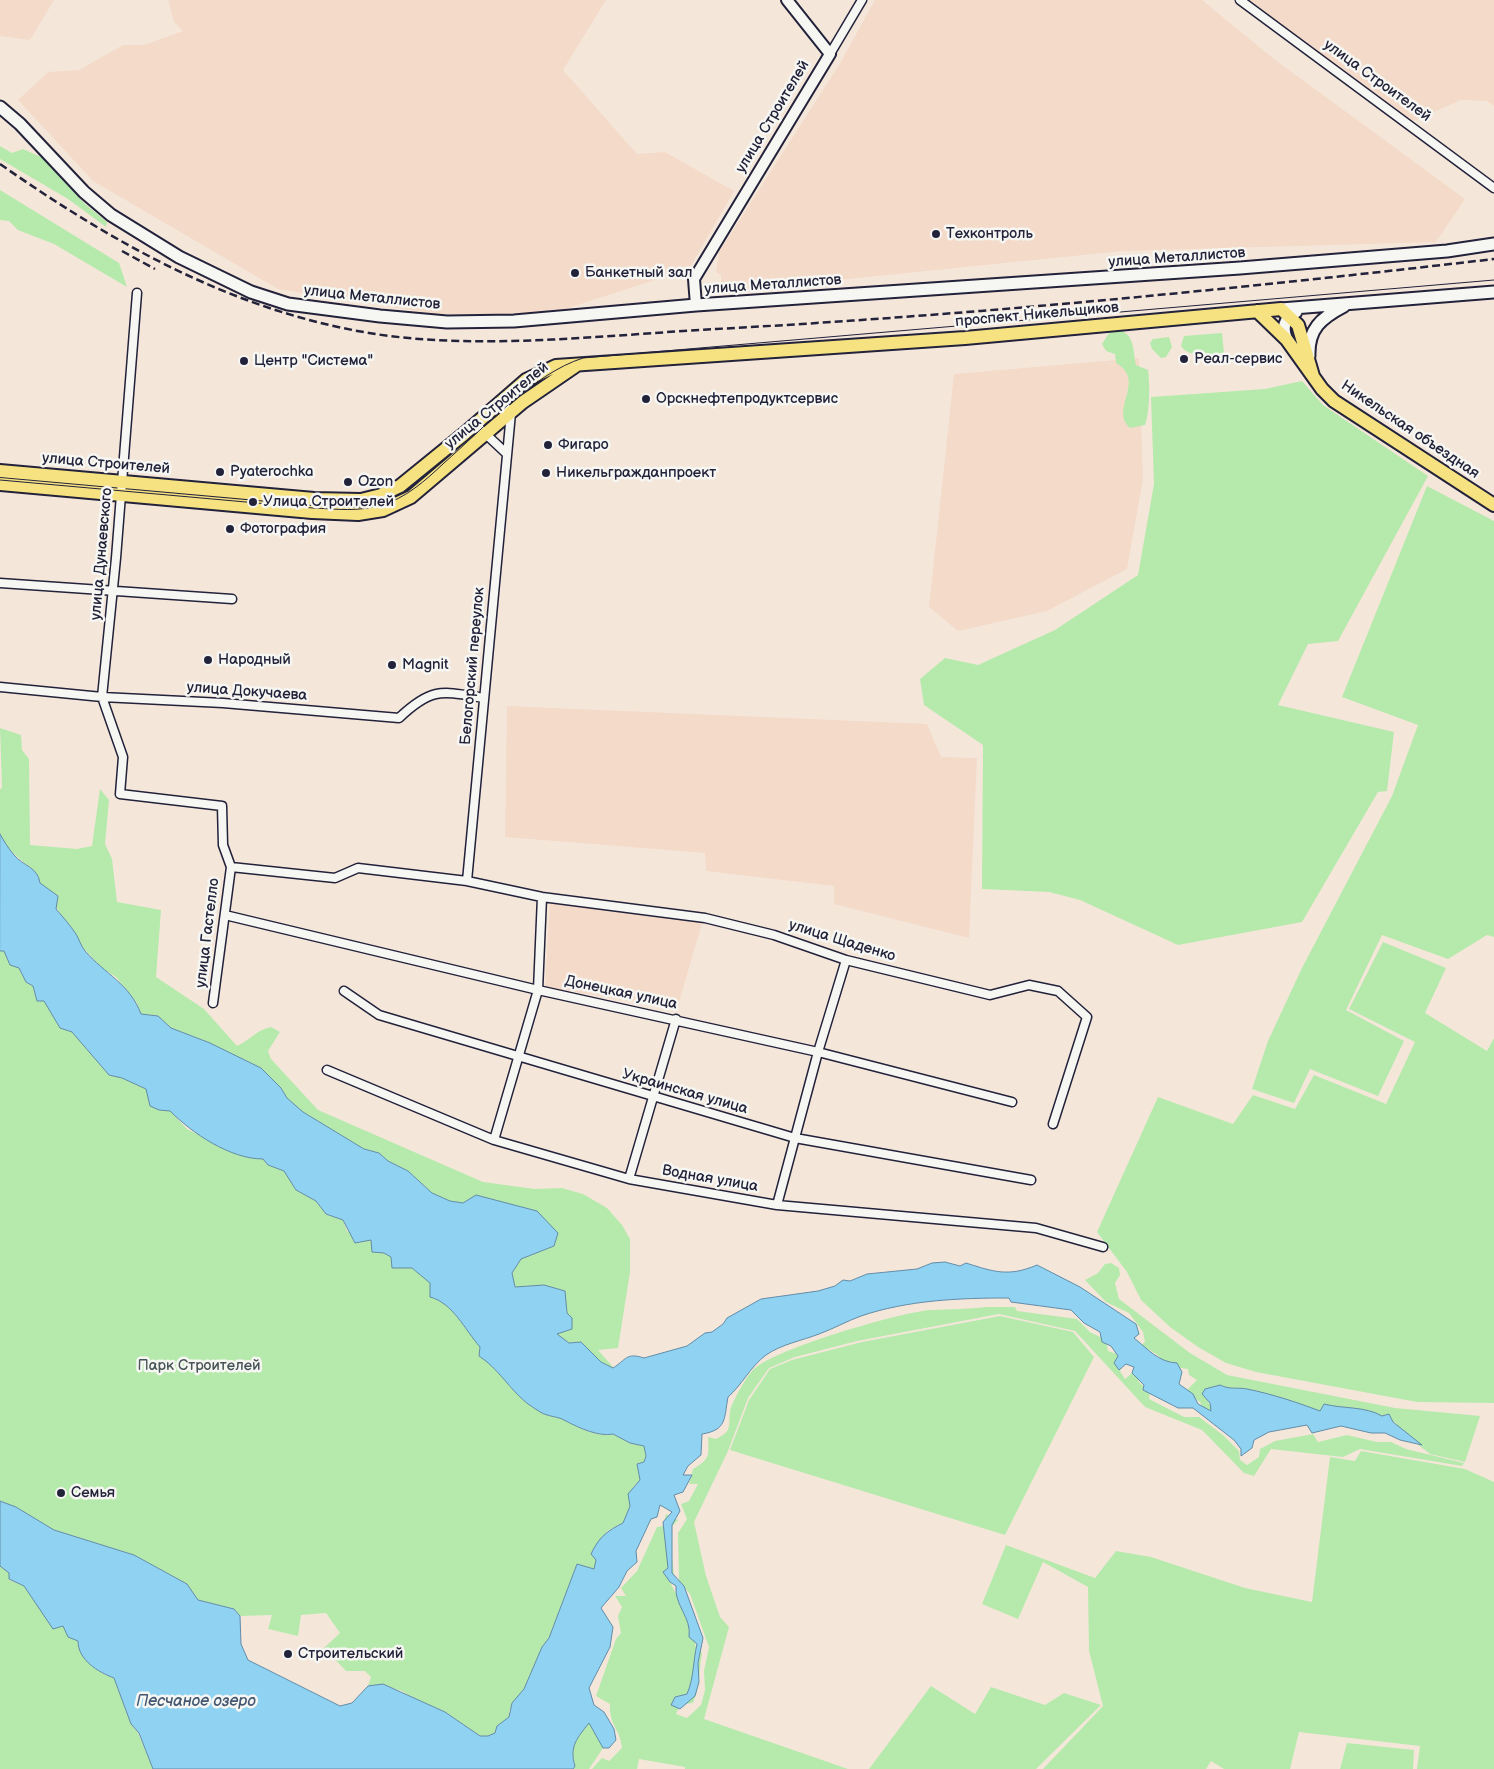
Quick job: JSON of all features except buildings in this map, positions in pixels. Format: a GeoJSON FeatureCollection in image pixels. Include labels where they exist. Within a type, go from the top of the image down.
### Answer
{"type":"FeatureCollection","features":[{"type":"Feature","properties":{"kind":"main road","name":"улица Металлистов"},"geometry":{"type":"LineString","coordinates":[[0,107],[20,124],[84,192],[132,229],[215,276],[251,292],[288,304],[380,316],[447,322],[514,321],[696,305],[1221,270],[1447,251],[1494,244]]}},
{"type":"Feature","properties":{"kind":"main road","name":"проспект Никельщиков"},"geometry":{"type":"LineString","coordinates":[[581,363],[955,338],[1158,322],[1257,311],[1286,312],[1306,307],[1494,292]]}},
{"type":"Feature","properties":{"kind":"main road"},"geometry":{"type":"LineString","coordinates":[[1311,372],[1309,350],[1314,329],[1319,321],[1350,303]]}},
{"type":"Feature","properties":{"kind":"main road","name":"Никельская объездная"},"geometry":{"type":"LineString","coordinates":[[1257,311],[1286,340],[1334,401],[1494,505]]}},
{"type":"Feature","properties":{"kind":"main road"},"geometry":{"type":"LineString","coordinates":[[1286,312],[1298,325],[1311,372]]}},
{"type":"Feature","properties":{"kind":"main road"},"geometry":{"type":"LineString","coordinates":[[1286,312],[1283,329],[1286,340]]}},
{"type":"Feature","properties":{"kind":"main road","name":"улица Строителей"},"geometry":{"type":"LineString","coordinates":[[121,489],[244,493],[314,499],[361,500],[381,495],[400,486],[460,438],[526,380],[544,370],[581,363]]}},
{"type":"Feature","properties":{"kind":"main road","name":"улица Строителей"},"geometry":{"type":"LineString","coordinates":[[0,471],[14,479],[121,489],[243,506],[358,514],[382,510],[410,497],[524,402],[581,363]]}},
{"type":"Feature","properties":{"kind":"main road","name":"улица Строителей"},"geometry":{"type":"LineString","coordinates":[[0,484],[14,479]]}},
{"type":"Feature","properties":{"kind":"street"},"geometry":{"type":"LineString","coordinates":[[787,0],[830,54]]}},
{"type":"Feature","properties":{"kind":"street","name":"улица Строителей"},"geometry":{"type":"LineString","coordinates":[[696,305],[694,279],[862,0]]}},
{"type":"Feature","properties":{"kind":"street","name":"улица Строителей"},"geometry":{"type":"LineString","coordinates":[[1240,0],[1494,188]]}},
{"type":"Feature","properties":{"kind":"street","name":"улица Дунаевского"},"geometry":{"type":"LineString","coordinates":[[102,697],[137,293]]}},
{"type":"Feature","properties":{"kind":"street"},"geometry":{"type":"LineString","coordinates":[[513,391],[524,402]]}},
{"type":"Feature","properties":{"kind":"street"},"geometry":{"type":"LineString","coordinates":[[500,402],[511,413]]}},
{"type":"Feature","properties":{"kind":"street","name":"Белогорский переулок"},"geometry":{"type":"LineString","coordinates":[[467,881],[511,413]]}},
{"type":"Feature","properties":{"kind":"street"},"geometry":{"type":"LineString","coordinates":[[475,424],[507,454]]}},
{"type":"Feature","properties":{"kind":"street"},"geometry":{"type":"LineString","coordinates":[[460,438],[470,448]]}},
{"type":"Feature","properties":{"kind":"street"},"geometry":{"type":"LineString","coordinates":[[460,438],[470,448]]}},
{"type":"Feature","properties":{"kind":"street"},"geometry":{"type":"LineString","coordinates":[[243,506],[244,493]]}},
{"type":"Feature","properties":{"kind":"street"},"geometry":{"type":"LineString","coordinates":[[312,512],[314,499]]}},
{"type":"Feature","properties":{"kind":"street"},"geometry":{"type":"LineString","coordinates":[[0,583],[232,599]]}},
{"type":"Feature","properties":{"kind":"street","name":"улица Докучаева"},"geometry":{"type":"LineString","coordinates":[[0,687],[102,697],[223,703],[399,718],[413,704],[434,693],[484,698]]}},
{"type":"Feature","properties":{"kind":"street"},"geometry":{"type":"LineString","coordinates":[[102,697],[123,756],[120,794],[222,806],[223,845],[230,867]]}},
{"type":"Feature","properties":{"kind":"street","name":"улица Щаденко"},"geometry":{"type":"LineString","coordinates":[[230,867],[334,878],[358,868],[467,881],[542,897],[705,918],[774,935],[846,960],[990,995],[1030,985],[1058,991],[1086,1017],[1052,1124]]}},
{"type":"Feature","properties":{"kind":"street","name":"улица Гастелло"},"geometry":{"type":"LineString","coordinates":[[213,1002],[230,867]]}},
{"type":"Feature","properties":{"kind":"street"},"geometry":{"type":"LineString","coordinates":[[494,1140],[538,990],[542,897]]}},
{"type":"Feature","properties":{"kind":"street","name":"Донецкая улица"},"geometry":{"type":"LineString","coordinates":[[225,914],[538,990],[676,1019],[818,1052],[1012,1102]]}},
{"type":"Feature","properties":{"kind":"street"},"geometry":{"type":"LineString","coordinates":[[777,1205],[818,1052],[846,960]]}},
{"type":"Feature","properties":{"kind":"street","name":"Украинская улица"},"geometry":{"type":"LineString","coordinates":[[344,991],[380,1015],[795,1138],[1031,1180]]}},
{"type":"Feature","properties":{"kind":"street"},"geometry":{"type":"LineString","coordinates":[[630,1179],[676,1019]]}},
{"type":"Feature","properties":{"kind":"street","name":"Водная улица"},"geometry":{"type":"LineString","coordinates":[[327,1070],[494,1140],[630,1179],[777,1205],[1036,1228],[1104,1247]]}},
{"type":"Feature","properties":{"kind":"shaded area"},"geometry":{"type":"Polygon","coordinates":[[[0,0],[54,0],[30,40],[0,36],[0,0]]]}},
{"type":"Feature","properties":{"kind":"shaded area"},"geometry":{"type":"Polygon","coordinates":[[[168,0],[606,0],[563,70],[637,154],[665,152],[734,191],[689,269],[559,311],[500,315],[436,314],[278,289],[93,181],[18,100],[48,72],[79,70],[123,45],[144,45],[183,31],[174,22],[168,0]]]}},
{"type":"Feature","properties":{"kind":"shaded area"},"geometry":{"type":"Polygon","coordinates":[[[875,0],[1202,0],[1274,59],[1465,199],[1436,242],[1123,251],[740,290],[740,286],[721,285],[721,275],[716,272],[719,252],[839,65],[875,0]]]}},
{"type":"Feature","properties":{"kind":"shaded area"},"geometry":{"type":"Polygon","coordinates":[[[1245,0],[1494,0],[1494,106],[1487,101],[1461,100],[1409,123],[1245,0]]]}},
{"type":"Feature","properties":{"kind":"shaded area"},"geometry":{"type":"Polygon","coordinates":[[[1139,358],[1143,479],[1127,569],[1047,611],[958,631],[929,607],[954,374],[1139,358]]]}},
{"type":"Feature","properties":{"kind":"shaded area"},"geometry":{"type":"Polygon","coordinates":[[[507,706],[927,724],[941,757],[977,758],[969,938],[834,904],[834,886],[706,871],[705,853],[505,837],[507,706]]]}},
{"type":"Feature","properties":{"kind":"shaded area"},"geometry":{"type":"Polygon","coordinates":[[[550,900],[703,920],[677,1009],[545,987],[550,900]]]}},
{"type":"Feature","properties":{"kind":"green space"},"geometry":{"type":"Polygon","coordinates":[[[0,146],[12,153],[23,149],[45,159],[85,204],[107,222],[106,227],[68,199],[0,159],[0,146]]]}},
{"type":"Feature","properties":{"kind":"green space"},"geometry":{"type":"Polygon","coordinates":[[[0,190],[119,263],[127,287],[54,244],[18,230],[9,221],[0,220],[0,190]]]}},
{"type":"Feature","properties":{"kind":"green space"},"geometry":{"type":"Polygon","coordinates":[[[1122,331],[1131,341],[1136,365],[1148,370],[1149,376],[1149,406],[1145,425],[1130,428],[1123,412],[1129,386],[1128,378],[1125,370],[1116,363],[1115,354],[1106,351],[1102,344],[1109,333],[1122,331]]]}},
{"type":"Feature","properties":{"kind":"green space"},"geometry":{"type":"Polygon","coordinates":[[[1222,333],[1224,353],[1195,354],[1189,353],[1181,346],[1184,336],[1222,333]]]}},
{"type":"Feature","properties":{"kind":"green space"},"geometry":{"type":"Polygon","coordinates":[[[1169,337],[1172,347],[1166,357],[1161,358],[1152,349],[1150,343],[1153,339],[1169,337]]]}},
{"type":"Feature","properties":{"kind":"green space"},"geometry":{"type":"Polygon","coordinates":[[[1302,381],[1323,405],[1428,476],[1338,641],[1308,644],[1278,705],[1394,732],[1387,791],[1378,792],[1302,922],[1178,945],[1080,900],[1049,892],[982,889],[983,745],[924,705],[920,679],[945,658],[978,665],[1055,630],[1138,575],[1154,484],[1151,397],[1265,389],[1302,381]]]}},
{"type":"Feature","properties":{"kind":"green space"},"geometry":{"type":"Polygon","coordinates":[[[1427,486],[1494,521],[1494,937],[1487,935],[1448,959],[1382,935],[1346,1010],[1404,1041],[1378,1096],[1310,1069],[1294,1103],[1252,1089],[1268,1041],[1302,968],[1392,796],[1418,725],[1342,697],[1427,486]]]}},
{"type":"Feature","properties":{"kind":"green space"},"geometry":{"type":"Polygon","coordinates":[[[0,728],[21,735],[22,750],[29,759],[30,845],[77,849],[92,846],[100,789],[109,800],[105,844],[112,859],[117,902],[161,910],[156,977],[204,1009],[237,1046],[262,1030],[271,1027],[280,1032],[268,1051],[271,1059],[318,1110],[483,1182],[535,1189],[562,1188],[583,1194],[607,1208],[622,1225],[630,1239],[630,1272],[618,1348],[598,1350],[614,1368],[601,1362],[581,1342],[569,1343],[557,1334],[567,1313],[544,1285],[515,1288],[512,1273],[521,1259],[554,1246],[463,1203],[450,1201],[432,1193],[408,1171],[388,1161],[379,1153],[364,1149],[303,1112],[287,1098],[281,1088],[261,1068],[210,1043],[171,1028],[158,1016],[141,1014],[137,1003],[116,977],[103,969],[84,949],[34,871],[15,855],[3,841],[0,833],[0,790],[2,787],[0,728]]]}},
{"type":"Feature","properties":{"kind":"green space"},"geometry":{"type":"Polygon","coordinates":[[[1383,942],[1446,968],[1425,1013],[1487,1051],[1494,1038],[1494,1403],[1417,1402],[1256,1372],[1226,1363],[1198,1347],[1170,1327],[1141,1300],[1127,1272],[1097,1232],[1158,1097],[1233,1124],[1253,1095],[1295,1109],[1314,1075],[1386,1104],[1415,1042],[1349,1009],[1383,942]]]}},
{"type":"Feature","properties":{"kind":"green space","name":"Парк Строителей"},"geometry":{"type":"Polygon","coordinates":[[[0,951],[4,951],[10,965],[19,968],[26,982],[33,986],[37,1001],[44,1001],[60,1028],[72,1032],[109,1075],[122,1078],[146,1089],[159,1110],[170,1111],[187,1129],[239,1155],[263,1159],[268,1165],[284,1171],[296,1190],[316,1201],[326,1214],[343,1220],[347,1231],[371,1240],[384,1253],[412,1268],[431,1283],[440,1299],[452,1310],[480,1347],[479,1356],[528,1404],[544,1414],[561,1419],[589,1432],[602,1435],[613,1434],[630,1443],[644,1446],[646,1456],[644,1462],[637,1464],[640,1480],[633,1487],[630,1506],[623,1523],[607,1531],[594,1569],[577,1564],[549,1638],[542,1647],[524,1689],[509,1711],[509,1717],[497,1726],[495,1733],[488,1736],[480,1736],[445,1712],[402,1691],[383,1685],[368,1686],[371,1677],[365,1671],[346,1671],[324,1648],[340,1633],[326,1613],[301,1615],[298,1636],[268,1629],[272,1615],[240,1616],[234,1609],[198,1600],[187,1584],[134,1555],[54,1530],[16,1507],[0,1501],[0,951]]]}},
{"type":"Feature","properties":{"kind":"green space"},"geometry":{"type":"Polygon","coordinates":[[[1111,1263],[1119,1268],[1120,1275],[1115,1283],[1119,1299],[1190,1353],[1227,1375],[1395,1408],[1480,1416],[1465,1462],[1430,1454],[1400,1431],[1395,1422],[1389,1424],[1326,1419],[1211,1397],[1208,1402],[1216,1412],[1205,1413],[1200,1402],[1185,1392],[1197,1380],[1189,1375],[1188,1369],[1172,1365],[1140,1346],[1145,1342],[1143,1332],[1129,1313],[1106,1302],[1085,1280],[1098,1273],[1105,1264],[1111,1263]]]}},
{"type":"Feature","properties":{"kind":"green space"},"geometry":{"type":"Polygon","coordinates":[[[1015,1307],[1017,1311],[1077,1319],[1090,1332],[1106,1340],[1108,1351],[1117,1354],[1124,1364],[1120,1371],[1125,1379],[1132,1373],[1140,1376],[1138,1381],[1150,1393],[1149,1399],[1184,1417],[1199,1417],[1224,1436],[1239,1451],[1240,1460],[1247,1465],[1259,1457],[1260,1449],[1275,1441],[1313,1434],[1318,1442],[1347,1435],[1377,1442],[1391,1442],[1406,1449],[1464,1463],[1462,1466],[1360,1449],[1343,1457],[1271,1449],[1254,1476],[1244,1473],[1202,1430],[1145,1407],[1075,1331],[999,1314],[857,1341],[795,1357],[769,1368],[748,1398],[728,1451],[694,1522],[706,1576],[720,1617],[729,1627],[704,1719],[848,1769],[685,1769],[685,1767],[639,1759],[637,1769],[592,1769],[602,1758],[609,1761],[622,1748],[611,1717],[610,1704],[596,1696],[616,1639],[621,1633],[618,1616],[622,1607],[615,1596],[626,1596],[621,1588],[637,1571],[657,1527],[663,1526],[666,1514],[678,1520],[669,1530],[674,1576],[669,1580],[697,1636],[695,1646],[702,1653],[698,1685],[693,1703],[680,1705],[676,1714],[687,1718],[701,1705],[705,1690],[704,1671],[709,1647],[690,1594],[679,1581],[678,1533],[687,1519],[681,1504],[689,1501],[698,1484],[689,1484],[693,1469],[703,1462],[707,1456],[708,1437],[716,1439],[729,1428],[731,1407],[751,1372],[787,1351],[866,1324],[930,1310],[1015,1307]]]}},
{"type":"Feature","properties":{"kind":"green space"},"geometry":{"type":"Polygon","coordinates":[[[1000,1316],[1073,1332],[1094,1357],[1005,1535],[730,1450],[749,1400],[770,1369],[792,1360],[862,1342],[1000,1316]]]}},
{"type":"Feature","properties":{"kind":"green space"},"geometry":{"type":"Polygon","coordinates":[[[1361,1451],[1465,1469],[1494,1482],[1494,1769],[1417,1769],[1420,1746],[1299,1732],[1290,1769],[1224,1769],[1211,1761],[1206,1769],[1043,1769],[1103,1706],[1089,1651],[1088,1587],[1043,1562],[1018,1619],[982,1604],[1006,1545],[1095,1578],[1116,1551],[1151,1557],[1245,1588],[1312,1602],[1330,1457],[1355,1461],[1361,1451]]]}},
{"type":"Feature","properties":{"kind":"green space"},"geometry":{"type":"Polygon","coordinates":[[[0,1566],[9,1573],[9,1580],[24,1586],[78,1641],[103,1674],[114,1678],[131,1724],[138,1733],[153,1769],[0,1769],[0,1566]]]}},
{"type":"Feature","properties":{"kind":"green space"},"geometry":{"type":"Polygon","coordinates":[[[931,1686],[975,1714],[991,1687],[1045,1705],[1064,1693],[1101,1705],[1036,1769],[869,1769],[931,1686]]]}},
{"type":"Feature","properties":{"kind":"green space"},"geometry":{"type":"Polygon","coordinates":[[[589,1722],[603,1748],[589,1769],[573,1769],[575,1766],[573,1753],[575,1742],[589,1722]]]}},
{"type":"Feature","properties":{"kind":"green space"},"geometry":{"type":"Polygon","coordinates":[[[1347,1743],[1414,1750],[1413,1769],[1340,1769],[1347,1743]]]}},
{"type":"Feature","properties":{"kind":"water","name":"Песчаное озеро"},"geometry":{"type":"Polygon","coordinates":[[[0,834],[14,855],[36,873],[40,883],[58,896],[56,909],[76,934],[84,949],[124,987],[141,1014],[158,1016],[171,1028],[210,1043],[261,1068],[281,1088],[287,1098],[303,1112],[364,1149],[379,1153],[388,1161],[408,1171],[432,1193],[450,1201],[463,1203],[476,1195],[537,1211],[558,1233],[554,1246],[521,1259],[512,1273],[515,1287],[544,1285],[565,1291],[567,1313],[572,1318],[572,1329],[557,1334],[569,1343],[581,1342],[601,1362],[613,1368],[630,1356],[644,1358],[687,1346],[705,1333],[712,1332],[723,1324],[727,1318],[761,1299],[818,1291],[835,1286],[843,1280],[850,1281],[867,1274],[917,1269],[932,1263],[945,1262],[960,1266],[966,1263],[1002,1272],[1018,1271],[1037,1265],[1080,1287],[1136,1324],[1139,1334],[1134,1338],[1159,1358],[1177,1363],[1182,1372],[1179,1384],[1193,1394],[1198,1404],[1211,1411],[1210,1403],[1202,1394],[1205,1389],[1220,1385],[1247,1389],[1284,1398],[1320,1411],[1324,1404],[1361,1409],[1382,1416],[1389,1414],[1393,1422],[1422,1445],[1400,1440],[1385,1433],[1371,1433],[1341,1426],[1312,1433],[1307,1425],[1269,1432],[1254,1440],[1252,1448],[1241,1456],[1241,1449],[1234,1440],[1193,1408],[1178,1408],[1143,1390],[1144,1385],[1132,1373],[1134,1367],[1126,1364],[1119,1370],[1114,1363],[1118,1356],[1111,1346],[1102,1342],[1100,1332],[1084,1323],[1071,1310],[1011,1302],[1009,1298],[934,1301],[897,1306],[861,1316],[772,1351],[755,1365],[728,1397],[725,1417],[720,1426],[716,1430],[702,1434],[701,1455],[688,1466],[683,1475],[692,1475],[683,1492],[674,1495],[680,1511],[672,1525],[672,1573],[684,1586],[703,1638],[698,1663],[699,1682],[695,1696],[680,1709],[671,1705],[675,1697],[687,1694],[691,1682],[697,1644],[689,1637],[688,1624],[676,1593],[676,1586],[670,1582],[663,1572],[668,1568],[663,1522],[672,1512],[660,1505],[657,1517],[651,1519],[636,1551],[637,1562],[627,1571],[619,1587],[601,1608],[613,1627],[610,1647],[589,1688],[594,1705],[604,1712],[614,1729],[616,1740],[609,1748],[603,1748],[589,1723],[575,1743],[573,1759],[575,1766],[573,1769],[153,1769],[139,1733],[131,1724],[114,1678],[96,1669],[85,1659],[81,1654],[78,1641],[68,1637],[63,1626],[53,1629],[24,1586],[9,1579],[9,1573],[0,1566],[0,1501],[16,1507],[54,1530],[134,1555],[187,1584],[198,1600],[234,1609],[240,1616],[241,1644],[248,1660],[340,1706],[352,1703],[368,1686],[383,1684],[445,1712],[480,1736],[488,1736],[495,1733],[497,1726],[509,1717],[512,1703],[524,1689],[542,1647],[549,1638],[577,1564],[594,1569],[596,1560],[591,1554],[597,1543],[608,1532],[623,1523],[630,1506],[628,1494],[640,1480],[637,1464],[644,1462],[646,1456],[644,1446],[630,1443],[613,1434],[607,1435],[589,1431],[544,1414],[528,1404],[479,1356],[480,1347],[464,1325],[445,1305],[430,1297],[430,1283],[412,1268],[392,1268],[391,1257],[384,1253],[372,1252],[371,1240],[355,1243],[343,1220],[326,1214],[316,1201],[296,1190],[284,1171],[268,1165],[263,1159],[250,1158],[225,1150],[200,1136],[170,1111],[159,1110],[150,1106],[146,1089],[122,1078],[109,1075],[72,1032],[60,1028],[44,1001],[37,1001],[33,986],[26,982],[19,968],[10,965],[4,951],[0,951],[0,834]]]}},
{"type":"Feature","properties":{"kind":"tram line"},"geometry":{"type":"LineString","coordinates":[[0,480],[313,508],[364,509],[390,502],[415,488],[528,389],[546,376],[583,358],[1494,280]]}},
{"type":"Feature","properties":{"kind":"railway"},"geometry":{"type":"LineString","coordinates":[[0,164],[43,193],[130,246],[176,270],[222,290],[269,308],[318,322],[369,333],[454,341],[587,338],[1008,309],[1203,291],[1494,259]]}},
{"type":"Feature","properties":{"kind":"railway"},"geometry":{"type":"LineString","coordinates":[[122,251],[155,269]]}},
{"type":"Feature","properties":{"kind":"place","name":"Техконтроль"},"geometry":{"type":"Point","coordinates":[936,234]}},
{"type":"Feature","properties":{"kind":"place","name":"Банкетный зал"},"geometry":{"type":"Point","coordinates":[575,273]}},
{"type":"Feature","properties":{"kind":"place","name":"Реал-сервис"},"geometry":{"type":"Point","coordinates":[1184,359]}},
{"type":"Feature","properties":{"kind":"place","name":"Центр \"Система\""},"geometry":{"type":"Point","coordinates":[244,361]}},
{"type":"Feature","properties":{"kind":"place","name":"Орскнефтепродуктсервис"},"geometry":{"type":"Point","coordinates":[646,399]}},
{"type":"Feature","properties":{"kind":"place","name":"Фигаро"},"geometry":{"type":"Point","coordinates":[548,445]}},
{"type":"Feature","properties":{"kind":"place","name":"Pyaterochka"},"geometry":{"type":"Point","coordinates":[220,472]}},
{"type":"Feature","properties":{"kind":"place","name":"Никельгражданпроект"},"geometry":{"type":"Point","coordinates":[546,473]}},
{"type":"Feature","properties":{"kind":"place","name":"Ozon"},"geometry":{"type":"Point","coordinates":[348,482]}},
{"type":"Feature","properties":{"kind":"place","name":"Улица Строителей"},"geometry":{"type":"Point","coordinates":[253,502]}},
{"type":"Feature","properties":{"kind":"place","name":"Фотография"},"geometry":{"type":"Point","coordinates":[230,529]}},
{"type":"Feature","properties":{"kind":"place","name":"Народный"},"geometry":{"type":"Point","coordinates":[208,660]}},
{"type":"Feature","properties":{"kind":"place","name":"Magnit"},"geometry":{"type":"Point","coordinates":[392,665]}},
{"type":"Feature","properties":{"kind":"place","name":"Семья"},"geometry":{"type":"Point","coordinates":[61,1493]}},
{"type":"Feature","properties":{"kind":"place","name":"Строительский"},"geometry":{"type":"Point","coordinates":[288,1654]}}]}
